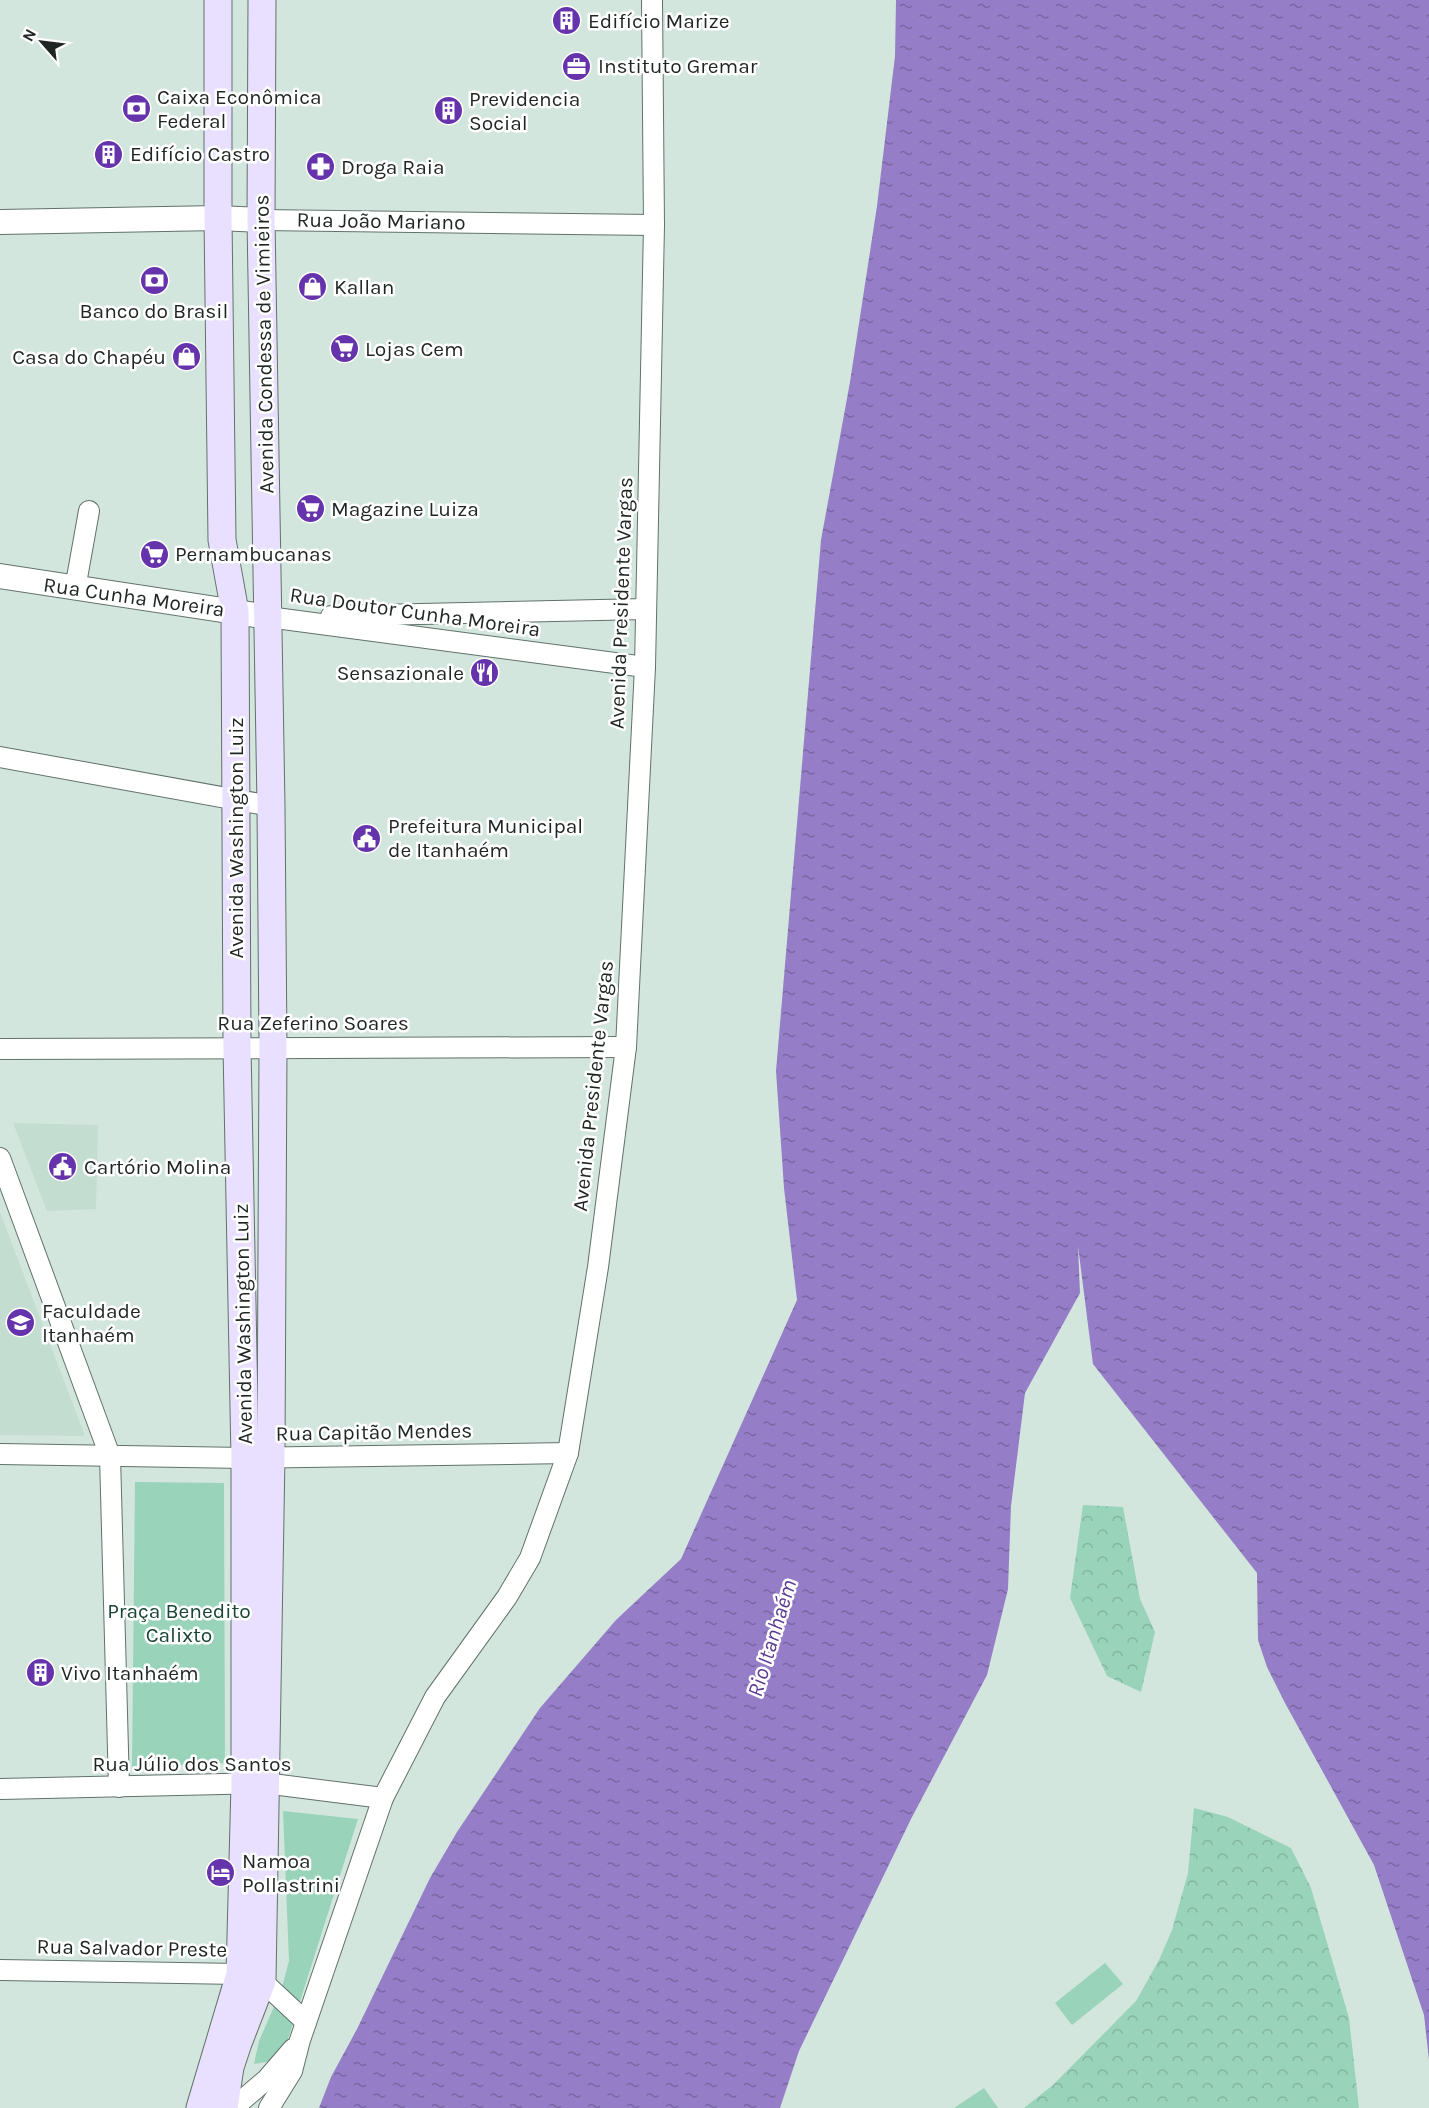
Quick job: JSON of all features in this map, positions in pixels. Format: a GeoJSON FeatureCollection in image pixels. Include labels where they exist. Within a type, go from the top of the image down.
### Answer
{"type":"FeatureCollection","features":[{"type":"Feature","properties":{"kind":"main road","name":"Avenida Condessa de Vimieiros"},"geometry":{"type":"LineString","coordinates":[[218,0],[222,540],[235,612]]}},
{"type":"Feature","properties":{"kind":"main road","name":"Avenida Condessa de Vimieiros"},"geometry":{"type":"LineString","coordinates":[[262,0],[261,220],[268,617]]}},
{"type":"Feature","properties":{"kind":"main road","name":"Avenida Washington Luiz"},"geometry":{"type":"LineString","coordinates":[[235,612],[237,1047],[258,1457]]}},
{"type":"Feature","properties":{"kind":"main road","name":"Avenida Washington Luiz"},"geometry":{"type":"LineString","coordinates":[[251,1977],[258,1457],[273,1046],[268,617]]}},
{"type":"Feature","properties":{"kind":"main road"},"geometry":{"type":"LineString","coordinates":[[200,2108],[251,1977]]}},
{"type":"Feature","properties":{"kind":"main road"},"geometry":{"type":"LineString","coordinates":[[224,2108],[230,2067],[251,1977]]}},
{"type":"Feature","properties":{"kind":"street","name":"Avenida Presidente Vargas"},"geometry":{"type":"LineString","coordinates":[[269,2108],[292,2071],[303,2031],[383,1797],[435,1697],[507,1597],[530,1558],[568,1453],[598,1267],[626,1047],[645,667],[654,225],[652,0]]}},
{"type":"Feature","properties":{"kind":"street","name":"Rua João Mariano"},"geometry":{"type":"LineString","coordinates":[[0,222],[218,219],[654,225]]}},
{"type":"Feature","properties":{"kind":"street"},"geometry":{"type":"LineString","coordinates":[[75,589],[89,511]]}},
{"type":"Feature","properties":{"kind":"street","name":"Rua Cunha Moreira"},"geometry":{"type":"LineString","coordinates":[[0,576],[268,617]]}},
{"type":"Feature","properties":{"kind":"street","name":"Rua Doutor Cunha Moreira"},"geometry":{"type":"LineString","coordinates":[[268,617],[646,609]]}},
{"type":"Feature","properties":{"kind":"street","name":"Rua Doutor Cunha Moreira"},"geometry":{"type":"LineString","coordinates":[[268,617],[645,667]]}},
{"type":"Feature","properties":{"kind":"street"},"geometry":{"type":"LineString","coordinates":[[0,757],[271,806]]}},
{"type":"Feature","properties":{"kind":"street","name":"Rua Zeferino Soares"},"geometry":{"type":"LineString","coordinates":[[0,1049],[273,1046],[626,1047]]}},
{"type":"Feature","properties":{"kind":"street"},"geometry":{"type":"LineString","coordinates":[[0,1158],[110,1456],[119,1787]]}},
{"type":"Feature","properties":{"kind":"street","name":"Rua Capitão Mendes"},"geometry":{"type":"LineString","coordinates":[[0,1454],[258,1457],[568,1453]]}},
{"type":"Feature","properties":{"kind":"street","name":"Rua Júlio dos Santos"},"geometry":{"type":"LineString","coordinates":[[0,1789],[254,1784],[383,1797]]}},
{"type":"Feature","properties":{"kind":"street","name":"Rua Salvador Preste"},"geometry":{"type":"LineString","coordinates":[[0,1970],[251,1977]]}},
{"type":"Feature","properties":{"kind":"street"},"geometry":{"type":"LineString","coordinates":[[251,1977],[303,2031]]}},
{"type":"Feature","properties":{"kind":"street","name":"Avenida Presidente Vargas"},"geometry":{"type":"LineString","coordinates":[[233,2108],[267,2079],[303,2031]]}},
{"type":"Feature","properties":{"kind":"shaded area","name":"Cartório Molina"},"geometry":{"type":"Polygon","coordinates":[[[13,1123],[98,1125],[96,1209],[47,1211],[13,1123]]]}},
{"type":"Feature","properties":{"kind":"shaded area","name":"Faculdade Itanhaém"},"geometry":{"type":"Polygon","coordinates":[[[0,1212],[85,1436],[0,1435],[0,1212]]]}},
{"type":"Feature","properties":{"kind":"green space","name":"Praça Benedito Calixto"},"geometry":{"type":"Polygon","coordinates":[[[135,1482],[224,1483],[225,1763],[132,1767],[135,1482]]]}},
{"type":"Feature","properties":{"kind":"green space"},"geometry":{"type":"Polygon","coordinates":[[[1083,1505],[1123,1507],[1140,1599],[1155,1632],[1141,1692],[1107,1676],[1070,1598],[1083,1505]]]}},
{"type":"Feature","properties":{"kind":"green space"},"geometry":{"type":"Polygon","coordinates":[[[1194,1808],[1228,1817],[1291,1848],[1311,1888],[1349,2018],[1359,2108],[1024,2108],[1053,2085],[1136,2001],[1159,1960],[1172,1930],[1188,1873],[1194,1808]]]}},
{"type":"Feature","properties":{"kind":"green space"},"geometry":{"type":"Polygon","coordinates":[[[283,1811],[358,1819],[288,2039],[272,2061],[254,2064],[259,2041],[281,1991],[289,1961],[283,1811]]]}},
{"type":"Feature","properties":{"kind":"green space"},"geometry":{"type":"Polygon","coordinates":[[[1105,1963],[1123,1984],[1072,2025],[1055,2003],[1105,1963]]]}},
{"type":"Feature","properties":{"kind":"green space"},"geometry":{"type":"Polygon","coordinates":[[[984,2088],[998,2108],[954,2108],[984,2088]]]}},
{"type":"Feature","properties":{"kind":"water","name":"Rio Itanhaém"},"geometry":{"type":"Polygon","coordinates":[[[896,0],[1429,0],[1429,2060],[1424,2015],[1374,1865],[1267,1667],[1258,1640],[1257,1573],[1093,1364],[1078,1246],[1080,1293],[1025,1393],[1011,1506],[1008,1589],[987,1675],[911,1819],[799,2051],[780,2108],[319,2108],[331,2077],[357,2029],[430,1878],[457,1832],[540,1708],[616,1620],[681,1559],[797,1300],[784,1188],[776,1071],[821,540],[850,382],[877,206],[895,56],[896,0]]]}},
{"type":"Feature","properties":{"kind":"place","name":"Edifício Marize"},"geometry":{"type":"Point","coordinates":[567,21]}},
{"type":"Feature","properties":{"kind":"place","name":"Instituto Gremar"},"geometry":{"type":"Point","coordinates":[577,66]}},
{"type":"Feature","properties":{"kind":"place","name":"Caixa Econômica Federal"},"geometry":{"type":"Point","coordinates":[136,109]}},
{"type":"Feature","properties":{"kind":"place","name":"Previdencia Social"},"geometry":{"type":"Point","coordinates":[448,111]}},
{"type":"Feature","properties":{"kind":"place","name":"Edifício Castro"},"geometry":{"type":"Point","coordinates":[109,154]}},
{"type":"Feature","properties":{"kind":"place","name":"Droga Raia"},"geometry":{"type":"Point","coordinates":[320,167]}},
{"type":"Feature","properties":{"kind":"place","name":"Banco do Brasil"},"geometry":{"type":"Point","coordinates":[154,280]}},
{"type":"Feature","properties":{"kind":"place","name":"Kallan"},"geometry":{"type":"Point","coordinates":[313,287]}},
{"type":"Feature","properties":{"kind":"place","name":"Lojas Cem"},"geometry":{"type":"Point","coordinates":[344,349]}},
{"type":"Feature","properties":{"kind":"place","name":"Casa do Chapéu"},"geometry":{"type":"Point","coordinates":[187,357]}},
{"type":"Feature","properties":{"kind":"place","name":"Magazine Luiza"},"geometry":{"type":"Point","coordinates":[310,509]}},
{"type":"Feature","properties":{"kind":"place","name":"Pernambucanas"},"geometry":{"type":"Point","coordinates":[154,554]}},
{"type":"Feature","properties":{"kind":"place","name":"Sensazionale"},"geometry":{"type":"Point","coordinates":[485,673]}},
{"type":"Feature","properties":{"kind":"place","name":"Prefeitura Municipal de Itanhaém"},"geometry":{"type":"Point","coordinates":[367,838]}},
{"type":"Feature","properties":{"kind":"place","name":"Cartório Molina"},"geometry":{"type":"Point","coordinates":[63,1167]}},
{"type":"Feature","properties":{"kind":"place","name":"Faculdade Itanhaém"},"geometry":{"type":"Point","coordinates":[21,1323]}},
{"type":"Feature","properties":{"kind":"place","name":"Vivo Itanhaém"},"geometry":{"type":"Point","coordinates":[40,1673]}},
{"type":"Feature","properties":{"kind":"place","name":"Namoa Pollastrini"},"geometry":{"type":"Point","coordinates":[221,1873]}}]}
